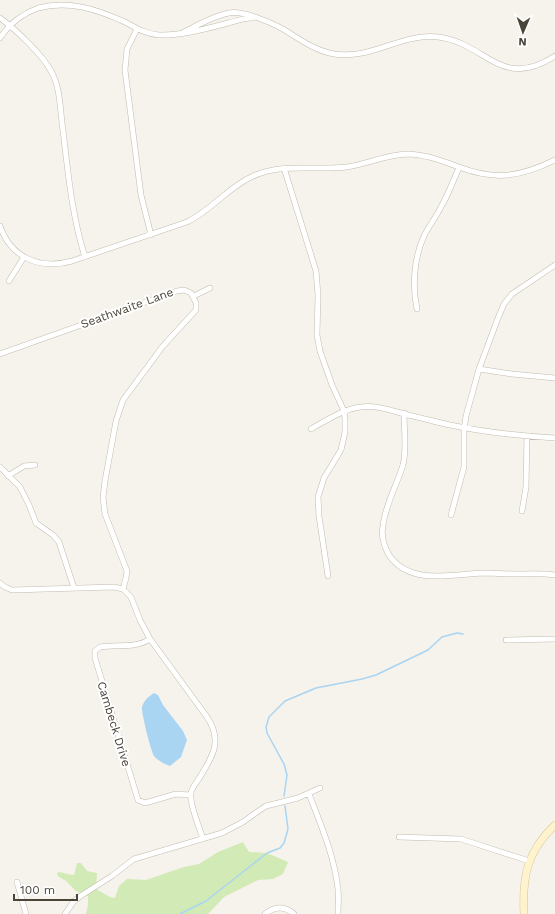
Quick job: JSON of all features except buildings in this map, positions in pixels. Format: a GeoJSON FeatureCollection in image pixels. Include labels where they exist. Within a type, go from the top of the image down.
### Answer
{"type":"FeatureCollection","features":[{"type":"Feature","properties":{"kind":"street"},"geometry":{"type":"LineString","coordinates":[[0,38],[10,26],[24,15],[49,4],[67,3],[94,8],[137,29],[159,35],[184,32],[241,19],[255,18]]}},
{"type":"Feature","properties":{"kind":"street"},"geometry":{"type":"LineString","coordinates":[[184,32],[209,20],[227,14],[239,13],[280,27],[317,49],[340,55],[366,53],[408,39],[432,37],[459,42],[496,63],[514,69],[534,67],[555,56]]}},
{"type":"Feature","properties":{"kind":"street"},"geometry":{"type":"LineString","coordinates":[[0,18],[43,59],[54,78],[59,99],[74,219],[85,257]]}},
{"type":"Feature","properties":{"kind":"street"},"geometry":{"type":"LineString","coordinates":[[137,29],[127,49],[125,70],[141,194],[151,235]]}},
{"type":"Feature","properties":{"kind":"street"},"geometry":{"type":"LineString","coordinates":[[0,226],[9,244],[24,257],[50,265],[63,264],[188,222],[201,215],[226,193],[247,179],[266,171],[284,168],[347,167],[406,154],[429,157],[487,176],[510,176],[531,171],[555,160]]}},
{"type":"Feature","properties":{"kind":"street"},"geometry":{"type":"LineString","coordinates":[[284,168],[316,271],[318,295],[317,328],[320,351],[332,385],[344,411],[345,432],[343,444],[339,455],[321,484],[318,503],[328,576]]}},
{"type":"Feature","properties":{"kind":"street"},"geometry":{"type":"LineString","coordinates":[[417,309],[414,296],[414,276],[417,258],[424,237],[442,206],[459,168]]}},
{"type":"Feature","properties":{"kind":"street"},"geometry":{"type":"LineString","coordinates":[[9,281],[24,257]]}},
{"type":"Feature","properties":{"kind":"street"},"geometry":{"type":"LineString","coordinates":[[451,515],[464,467],[464,428],[467,411],[479,369],[498,318],[504,304],[517,290],[555,265]]}},
{"type":"Feature","properties":{"kind":"street"},"geometry":{"type":"LineString","coordinates":[[123,589],[127,571],[107,519],[103,497],[117,416],[132,387],[163,346],[194,313],[196,303],[194,296],[210,288]]}},
{"type":"Feature","properties":{"kind":"street","name":"Seathwaite Lane"},"geometry":{"type":"LineString","coordinates":[[0,354],[176,291],[188,291],[194,296]]}},
{"type":"Feature","properties":{"kind":"street"},"geometry":{"type":"LineString","coordinates":[[479,369],[555,378]]}},
{"type":"Feature","properties":{"kind":"street"},"geometry":{"type":"LineString","coordinates":[[311,429],[344,411],[356,407],[368,406],[404,413],[464,428],[555,438]]}},
{"type":"Feature","properties":{"kind":"street"},"geometry":{"type":"LineString","coordinates":[[404,413],[405,454],[382,527],[385,546],[394,562],[404,570],[423,575],[484,573],[555,575]]}},
{"type":"Feature","properties":{"kind":"street"},"geometry":{"type":"LineString","coordinates":[[522,511],[526,480],[527,436]]}},
{"type":"Feature","properties":{"kind":"street"},"geometry":{"type":"LineString","coordinates":[[8,476],[24,466],[35,465]]}},
{"type":"Feature","properties":{"kind":"street"},"geometry":{"type":"LineString","coordinates":[[0,467],[23,492],[36,523],[59,542],[74,588]]}},
{"type":"Feature","properties":{"kind":"street"},"geometry":{"type":"LineString","coordinates":[[0,583],[12,590],[114,587],[123,589],[133,599],[140,620],[150,639],[208,717],[214,732],[215,743],[213,753],[190,795],[203,839]]}},
{"type":"Feature","properties":{"kind":"street","name":"Cambeck Drive"},"geometry":{"type":"LineString","coordinates":[[150,639],[143,644],[137,645],[100,647],[95,651],[95,658],[138,800],[145,803],[176,794],[190,795]]}},
{"type":"Feature","properties":{"kind":"street"},"geometry":{"type":"LineString","coordinates":[[506,640],[555,639]]}},
{"type":"Feature","properties":{"kind":"street"},"geometry":{"type":"LineString","coordinates":[[65,914],[74,901],[112,876],[134,859],[222,833],[238,825],[266,806],[298,798],[320,788]]}},
{"type":"Feature","properties":{"kind":"street"},"geometry":{"type":"LineString","coordinates":[[308,794],[325,832],[330,849],[338,889],[338,914]]}},
{"type":"Feature","properties":{"kind":"street"},"geometry":{"type":"LineString","coordinates":[[524,914],[524,880],[529,861],[540,841],[555,825]]}},
{"type":"Feature","properties":{"kind":"street"},"geometry":{"type":"LineString","coordinates":[[399,837],[461,839],[529,861]]}},
{"type":"Feature","properties":{"kind":"street"},"geometry":{"type":"LineString","coordinates":[[17,882],[26,914]]}},
{"type":"Feature","properties":{"kind":"street"},"geometry":{"type":"LineString","coordinates":[[265,914],[270,910],[278,908],[286,909],[294,914]]}},
{"type":"Feature","properties":{"kind":"green space"},"geometry":{"type":"Polygon","coordinates":[[[243,842],[249,852],[267,853],[288,862],[283,874],[273,879],[258,880],[224,897],[208,914],[86,914],[88,896],[76,891],[57,874],[58,872],[62,872],[74,875],[77,863],[81,863],[87,871],[97,873],[96,889],[110,897],[115,898],[119,886],[127,879],[146,880],[184,867],[199,864],[218,852],[243,842]]]}},
{"type":"Feature","properties":{"kind":"water"},"geometry":{"type":"Polygon","coordinates":[[[154,693],[158,695],[163,705],[183,731],[187,740],[181,757],[170,766],[154,756],[142,710],[146,699],[154,693]]]}},
{"type":"Feature","properties":{"kind":"waterway"},"geometry":{"type":"LineString","coordinates":[[284,796],[287,775],[284,764],[267,733],[266,727],[269,717],[285,701],[316,688],[376,675],[428,650],[442,637],[457,633],[463,634]]}},
{"type":"Feature","properties":{"kind":"waterway"},"geometry":{"type":"LineString","coordinates":[[180,914],[206,901],[267,853],[280,848],[284,843],[288,829],[285,806]]}}]}
